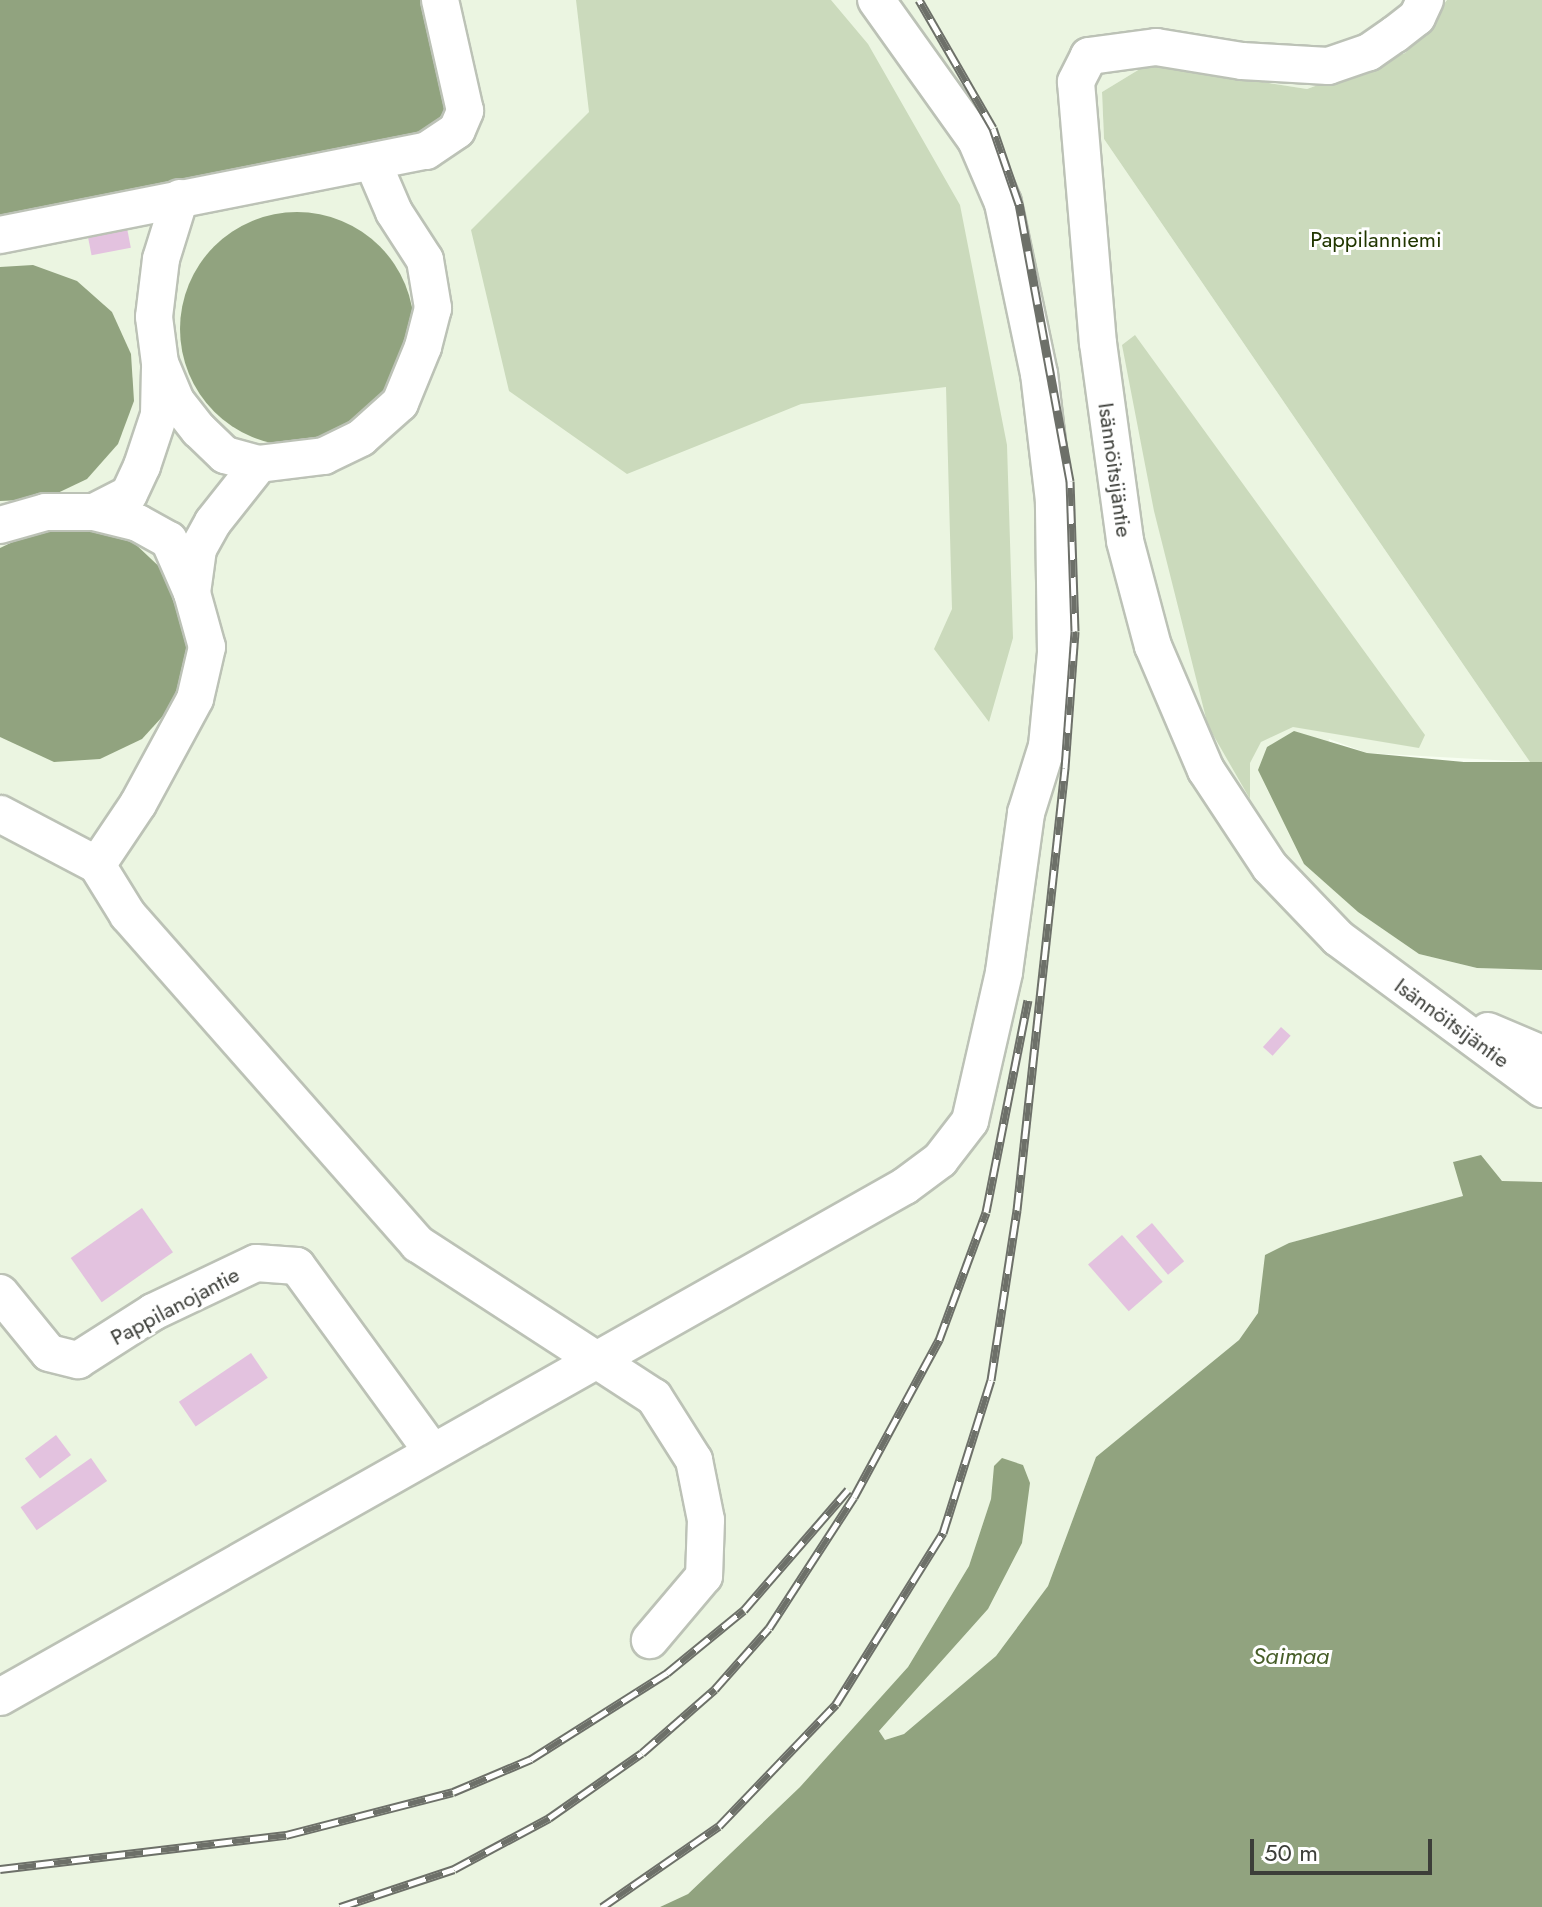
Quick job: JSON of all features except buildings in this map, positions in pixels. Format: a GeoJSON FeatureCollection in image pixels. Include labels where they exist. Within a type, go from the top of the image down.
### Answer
{"type":"FeatureCollection","features":[{"type":"Feature","properties":{"kind":"street"},"geometry":{"type":"LineString","coordinates":[[0,235],[426,151],[457,130],[465,111],[440,0]]}},
{"type":"Feature","properties":{"kind":"street"},"geometry":{"type":"LineString","coordinates":[[0,1697],[592,1359],[905,1186],[940,1160],[970,1121],[1004,972],[1026,813],[1047,746],[1056,653],[1054,501],[1039,374],[998,190],[976,140],[876,0]]}},
{"type":"Feature","properties":{"kind":"street","name":"Isännöitsijäntie"},"geometry":{"type":"LineString","coordinates":[[1425,0],[1417,17],[1382,43],[1328,66],[1242,61],[1156,47],[1089,56],[1076,82],[1114,474],[1125,541],[1153,646],[1206,770],[1270,867],[1338,938],[1420,1002],[1542,1089]]}},
{"type":"Feature","properties":{"kind":"street"},"geometry":{"type":"LineString","coordinates":[[160,363],[176,401],[199,430],[225,455],[259,464],[324,456],[361,438],[400,403],[423,347],[433,308],[425,260],[394,212],[373,163]]}},
{"type":"Feature","properties":{"kind":"street"},"geometry":{"type":"LineString","coordinates":[[94,512],[129,494],[159,415],[160,363],[154,317],[161,259],[180,198]]}},
{"type":"Feature","properties":{"kind":"street"},"geometry":{"type":"LineString","coordinates":[[192,593],[198,549],[259,464]]}},
{"type":"Feature","properties":{"kind":"street"},"geometry":{"type":"LineString","coordinates":[[0,525],[46,512],[94,512],[138,523],[169,540],[192,593],[207,647],[195,699],[138,804],[97,865]]}},
{"type":"Feature","properties":{"kind":"street"},"geometry":{"type":"LineString","coordinates":[[0,814],[97,865],[128,915],[418,1244],[654,1397],[694,1460],[706,1520],[704,1576],[650,1640]]}},
{"type":"Feature","properties":{"kind":"street"},"geometry":{"type":"LineString","coordinates":[[1420,1002],[1542,1054]]}},
{"type":"Feature","properties":{"kind":"street","name":"Pappilanojantie"},"geometry":{"type":"LineString","coordinates":[[0,1293],[49,1353],[78,1360],[153,1312],[256,1263],[297,1266],[432,1451]]}},
{"type":"Feature","properties":{"kind":"shaded area"},"geometry":{"type":"Polygon","coordinates":[[[0,0],[1447,0],[1405,53],[1307,89],[1148,64],[1102,92],[1104,139],[1530,762],[1367,753],[1329,739],[1304,864],[1358,912],[1419,954],[1477,968],[1542,970],[1542,1182],[1502,1181],[1480,1156],[1454,1161],[1463,1196],[1289,1243],[1266,1255],[1258,1313],[1239,1340],[1096,1457],[1048,1586],[996,1656],[904,1734],[885,1740],[879,1731],[988,1609],[994,1466],[991,1499],[969,1566],[908,1667],[800,1787],[688,1894],[660,1907],[0,1907],[0,0]]]}},
{"type":"Feature","properties":{"kind":"green space"},"geometry":{"type":"Polygon","coordinates":[[[576,0],[831,0],[868,44],[960,205],[1007,445],[1013,638],[989,722],[934,649],[952,609],[946,387],[801,404],[627,474],[509,391],[471,230],[589,112],[576,0]]]}},
{"type":"Feature","properties":{"kind":"green space","name":"Pappilanniemi"},"geometry":{"type":"Polygon","coordinates":[[[1447,0],[1542,0],[1542,762],[1530,762],[1104,139],[1102,92],[1148,64],[1307,89],[1405,53],[1447,0]]]}},
{"type":"Feature","properties":{"kind":"green space"},"geometry":{"type":"Polygon","coordinates":[[[1135,335],[1425,735],[1419,748],[1293,727],[1261,742],[1250,763],[1250,799],[1208,726],[1154,511],[1122,345],[1135,335]]]}},
{"type":"Feature","properties":{"kind":"water"},"geometry":{"type":"Polygon","coordinates":[[[0,0],[430,0],[452,100],[430,131],[0,218],[0,0]]]}},
{"type":"Feature","properties":{"kind":"water"},"geometry":{"type":"Polygon","coordinates":[[[297,212],[320,214],[342,221],[380,246],[405,284],[412,306],[412,352],[405,374],[380,412],[342,437],[320,444],[297,446],[274,444],[252,437],[214,412],[189,374],[182,352],[180,329],[182,306],[189,284],[214,246],[252,221],[274,214],[297,212]]]}},
{"type":"Feature","properties":{"kind":"water"},"geometry":{"type":"Polygon","coordinates":[[[33,265],[77,281],[112,312],[131,354],[134,401],[118,444],[87,479],[45,499],[0,501],[0,267],[33,265]]]}},
{"type":"Feature","properties":{"kind":"water"},"geometry":{"type":"Polygon","coordinates":[[[88,526],[132,541],[166,573],[186,614],[189,661],[173,705],[142,739],[100,759],[54,762],[0,737],[0,548],[42,528],[88,526]]]}},
{"type":"Feature","properties":{"kind":"water"},"geometry":{"type":"Polygon","coordinates":[[[1294,731],[1367,753],[1464,762],[1542,762],[1542,970],[1477,968],[1419,954],[1358,912],[1304,864],[1258,770],[1267,747],[1294,731]]]}},
{"type":"Feature","properties":{"kind":"water","name":"Saimaa"},"geometry":{"type":"Polygon","coordinates":[[[1481,1155],[1502,1181],[1542,1182],[1542,1907],[660,1907],[688,1894],[800,1787],[908,1667],[969,1566],[991,1499],[994,1466],[1002,1458],[1023,1465],[1030,1483],[1022,1543],[988,1609],[879,1731],[885,1740],[904,1734],[996,1656],[1048,1586],[1096,1457],[1239,1340],[1258,1313],[1265,1255],[1289,1243],[1463,1196],[1453,1162],[1481,1155]]]}},
{"type":"Feature","properties":{"kind":"railway"},"geometry":{"type":"LineString","coordinates":[[602,1907],[719,1826],[836,1704],[943,1533],[991,1380],[1017,1210],[1065,768],[1075,631],[1070,481],[1019,204],[993,128],[919,0]]}},
{"type":"Feature","properties":{"kind":"railway"},"geometry":{"type":"LineString","coordinates":[[340,1907],[454,1869],[549,1818],[642,1753],[715,1689],[769,1628],[854,1497],[939,1340],[986,1212],[1028,1000]]}},
{"type":"Feature","properties":{"kind":"railway"},"geometry":{"type":"LineString","coordinates":[[0,1869],[286,1835],[453,1792],[531,1759],[667,1673],[744,1610],[848,1490]]}}]}
